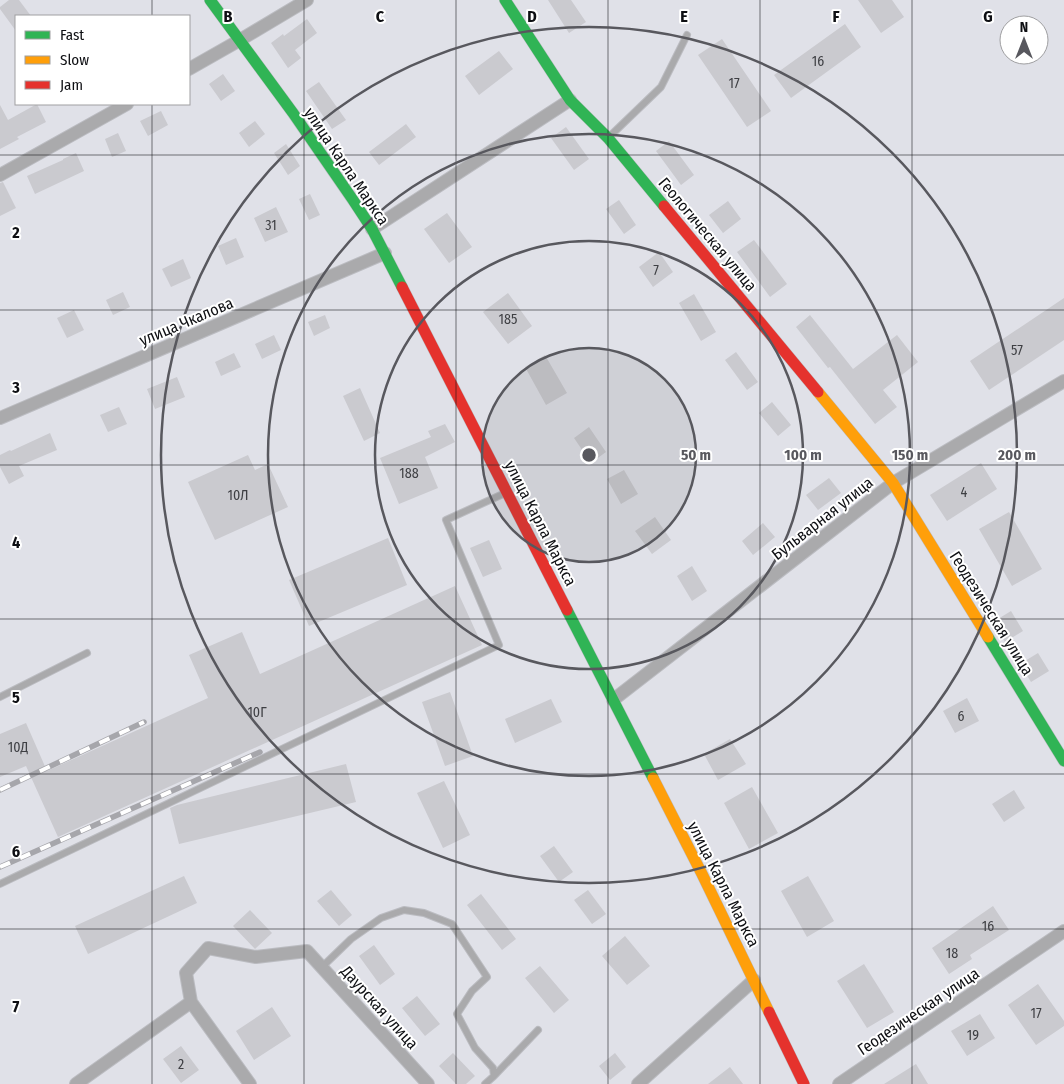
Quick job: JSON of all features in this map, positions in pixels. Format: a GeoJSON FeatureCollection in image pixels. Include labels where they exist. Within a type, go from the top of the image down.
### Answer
{"type":"FeatureCollection","features":[{"type":"Feature","properties":{"kind":"main road","name":"улица Карла Маркса"},"geometry":{"type":"LineString","coordinates":[[210,0],[372,229],[702,874],[804,1084]]}},
{"type":"Feature","properties":{"kind":"main road","name":"Геологическая улица"},"geometry":{"type":"LineString","coordinates":[[505,0],[570,100],[608,138],[893,483]]}},
{"type":"Feature","properties":{"kind":"main road","name":"Геодезическая улица"},"geometry":{"type":"LineString","coordinates":[[893,483],[1064,761]]}},
{"type":"Feature","properties":{"kind":"street"},"geometry":{"type":"LineString","coordinates":[[190,68],[307,0]]}},
{"type":"Feature","properties":{"kind":"street"},"geometry":{"type":"LineString","coordinates":[[372,229],[570,100]]}},
{"type":"Feature","properties":{"kind":"street"},"geometry":{"type":"LineString","coordinates":[[0,174],[125,105]]}},
{"type":"Feature","properties":{"kind":"street","name":"улица Чкалова"},"geometry":{"type":"LineString","coordinates":[[0,418],[385,253]]}},
{"type":"Feature","properties":{"kind":"street","name":"Бульварная улица"},"geometry":{"type":"LineString","coordinates":[[613,700],[893,483],[1064,381]]}},
{"type":"Feature","properties":{"kind":"street","name":"Геодезическая улица"},"geometry":{"type":"LineString","coordinates":[[839,1084],[1064,931]]}},
{"type":"Feature","properties":{"kind":"street","name":"Даурская улица"},"geometry":{"type":"LineString","coordinates":[[191,1002],[186,973],[208,948],[256,958],[307,951],[428,1084]]}},
{"type":"Feature","properties":{"kind":"street"},"geometry":{"type":"LineString","coordinates":[[638,1084],[754,980]]}},
{"type":"Feature","properties":{"kind":"street"},"geometry":{"type":"LineString","coordinates":[[76,1084],[191,1002],[250,1084]]}},
{"type":"Feature","properties":{"kind":"lane"},"geometry":{"type":"LineString","coordinates":[[608,138],[660,87],[687,35]]}},
{"type":"Feature","properties":{"kind":"lane"},"geometry":{"type":"LineString","coordinates":[[0,884],[500,645],[446,520],[507,492]]}},
{"type":"Feature","properties":{"kind":"lane"},"geometry":{"type":"LineString","coordinates":[[0,696],[87,653]]}},
{"type":"Feature","properties":{"kind":"lane"},"geometry":{"type":"LineString","coordinates":[[322,968],[352,939],[381,918],[404,910],[424,913],[452,924],[487,977],[472,991],[456,1014],[475,1048],[493,1068],[494,1076]]}},
{"type":"Feature","properties":{"kind":"lane"},"geometry":{"type":"LineString","coordinates":[[485,1084],[538,1030]]}},
{"type":"Feature","properties":{"kind":"building"},"geometry":{"type":"Polygon","coordinates":[[[9,0],[19,0],[30,15],[15,15],[15,30],[0,7],[9,0]]]}},
{"type":"Feature","properties":{"kind":"building"},"geometry":{"type":"Polygon","coordinates":[[[548,0],[571,0],[586,22],[569,33],[548,0]]]}},
{"type":"Feature","properties":{"kind":"building"},"geometry":{"type":"Polygon","coordinates":[[[858,0],[892,0],[904,17],[881,33],[858,0]]]}},
{"type":"Feature","properties":{"kind":"building"},"geometry":{"type":"Polygon","coordinates":[[[307,19],[317,33],[295,50],[301,58],[288,68],[271,43],[307,19]]]}},
{"type":"Feature","properties":{"kind":"building"},"geometry":{"type":"Polygon","coordinates":[[[845,24],[861,47],[791,98],[774,75],[845,24]]]}},
{"type":"Feature","properties":{"kind":"building"},"geometry":{"type":"Polygon","coordinates":[[[722,39],[771,111],[747,127],[698,55],[722,39]]]}},
{"type":"Feature","properties":{"kind":"building"},"geometry":{"type":"Polygon","coordinates":[[[499,51],[513,69],[479,95],[465,76],[499,51]]]}},
{"type":"Feature","properties":{"kind":"building"},"geometry":{"type":"Polygon","coordinates":[[[223,74],[235,91],[221,101],[209,84],[223,74]]]}},
{"type":"Feature","properties":{"kind":"building"},"geometry":{"type":"Polygon","coordinates":[[[319,82],[346,120],[332,129],[306,91],[319,82]]]}},
{"type":"Feature","properties":{"kind":"building"},"geometry":{"type":"Polygon","coordinates":[[[0,105],[8,120],[38,105],[46,122],[17,137],[19,139],[0,149],[0,105]]]}},
{"type":"Feature","properties":{"kind":"building"},"geometry":{"type":"Polygon","coordinates":[[[161,111],[168,125],[148,136],[140,121],[161,111]]]}},
{"type":"Feature","properties":{"kind":"building"},"geometry":{"type":"Polygon","coordinates":[[[255,121],[265,134],[249,147],[239,133],[255,121]]]}},
{"type":"Feature","properties":{"kind":"building"},"geometry":{"type":"Polygon","coordinates":[[[406,124],[416,137],[379,165],[369,152],[406,124]]]}},
{"type":"Feature","properties":{"kind":"building"},"geometry":{"type":"Polygon","coordinates":[[[566,127],[589,159],[574,170],[551,138],[566,127]]]}},
{"type":"Feature","properties":{"kind":"building"},"geometry":{"type":"Polygon","coordinates":[[[118,133],[126,151],[112,157],[105,139],[118,133]]]}},
{"type":"Feature","properties":{"kind":"building"},"geometry":{"type":"Polygon","coordinates":[[[669,141],[694,175],[681,185],[656,151],[669,141]]]}},
{"type":"Feature","properties":{"kind":"building"},"geometry":{"type":"Polygon","coordinates":[[[286,144],[300,166],[288,175],[274,153],[286,144]]]}},
{"type":"Feature","properties":{"kind":"building"},"geometry":{"type":"Polygon","coordinates":[[[76,153],[84,171],[35,194],[27,176],[76,153]]]}},
{"type":"Feature","properties":{"kind":"building"},"geometry":{"type":"Polygon","coordinates":[[[3,182],[16,208],[0,216],[0,183],[3,182]]]}},
{"type":"Feature","properties":{"kind":"building"},"geometry":{"type":"Polygon","coordinates":[[[310,194],[320,215],[309,220],[299,199],[310,194]]]}},
{"type":"Feature","properties":{"kind":"building"},"geometry":{"type":"Polygon","coordinates":[[[619,200],[636,225],[624,234],[606,209],[619,200]]]}},
{"type":"Feature","properties":{"kind":"building"},"geometry":{"type":"Polygon","coordinates":[[[728,201],[741,219],[723,233],[709,215],[728,201]]]}},
{"type":"Feature","properties":{"kind":"building"},"geometry":{"type":"Polygon","coordinates":[[[276,207],[288,232],[265,242],[254,218],[276,207]]]}},
{"type":"Feature","properties":{"kind":"building"},"geometry":{"type":"Polygon","coordinates":[[[447,213],[472,247],[449,263],[424,229],[447,213]]]}},
{"type":"Feature","properties":{"kind":"building"},"geometry":{"type":"Polygon","coordinates":[[[236,238],[244,257],[226,265],[218,246],[236,238]]]}},
{"type":"Feature","properties":{"kind":"building"},"geometry":{"type":"Polygon","coordinates":[[[754,240],[787,284],[770,297],[737,252],[754,240]]]}},
{"type":"Feature","properties":{"kind":"building"},"geometry":{"type":"Polygon","coordinates":[[[659,252],[673,272],[653,287],[639,267],[659,252]]]}},
{"type":"Feature","properties":{"kind":"building"},"geometry":{"type":"Polygon","coordinates":[[[183,259],[191,278],[171,287],[162,269],[183,259]]]}},
{"type":"Feature","properties":{"kind":"building"},"geometry":{"type":"Polygon","coordinates":[[[123,292],[130,307],[113,315],[106,300],[123,292]]]}},
{"type":"Feature","properties":{"kind":"building"},"geometry":{"type":"Polygon","coordinates":[[[508,293],[532,326],[508,344],[483,312],[508,293]]]}},
{"type":"Feature","properties":{"kind":"building"},"geometry":{"type":"Polygon","coordinates":[[[694,294],[716,332],[701,341],[679,303],[694,294]]]}},
{"type":"Feature","properties":{"kind":"building"},"geometry":{"type":"Polygon","coordinates":[[[1064,298],[1064,340],[989,390],[970,361],[1064,298]]]}},
{"type":"Feature","properties":{"kind":"building"},"geometry":{"type":"Polygon","coordinates":[[[74,310],[84,330],[67,338],[57,318],[74,310]]]}},
{"type":"Feature","properties":{"kind":"building"},"geometry":{"type":"Polygon","coordinates":[[[325,315],[330,328],[314,336],[308,322],[325,315]]]}},
{"type":"Feature","properties":{"kind":"building"},"geometry":{"type":"Polygon","coordinates":[[[810,315],[853,369],[897,335],[918,362],[883,390],[897,407],[875,424],[796,327],[810,315]]]}},
{"type":"Feature","properties":{"kind":"building"},"geometry":{"type":"Polygon","coordinates":[[[274,335],[281,350],[262,359],[255,344],[274,335]]]}},
{"type":"Feature","properties":{"kind":"building"},"geometry":{"type":"Polygon","coordinates":[[[736,352],[758,382],[747,390],[725,360],[736,352]]]}},
{"type":"Feature","properties":{"kind":"building"},"geometry":{"type":"Polygon","coordinates":[[[234,353],[241,367],[221,376],[215,362],[234,353]]]}},
{"type":"Feature","properties":{"kind":"building"},"geometry":{"type":"Polygon","coordinates":[[[545,355],[567,393],[546,405],[525,367],[545,355]]]}},
{"type":"Feature","properties":{"kind":"building"},"geometry":{"type":"Polygon","coordinates":[[[177,377],[185,397],[155,409],[147,389],[177,377]]]}},
{"type":"Feature","properties":{"kind":"building"},"geometry":{"type":"Polygon","coordinates":[[[360,388],[380,433],[364,441],[343,396],[360,388]]]}},
{"type":"Feature","properties":{"kind":"building"},"geometry":{"type":"Polygon","coordinates":[[[772,402],[791,425],[778,436],[759,413],[772,402]]]}},
{"type":"Feature","properties":{"kind":"building"},"geometry":{"type":"Polygon","coordinates":[[[119,407],[127,424],[108,432],[100,415],[119,407]]]}},
{"type":"Feature","properties":{"kind":"building"},"geometry":{"type":"Polygon","coordinates":[[[445,424],[455,442],[425,457],[438,488],[399,504],[380,458],[431,437],[428,431],[445,424]]]}},
{"type":"Feature","properties":{"kind":"building"},"geometry":{"type":"Polygon","coordinates":[[[589,427],[606,452],[591,463],[574,438],[589,427]]]}},
{"type":"Feature","properties":{"kind":"building"},"geometry":{"type":"Polygon","coordinates":[[[50,433],[57,450],[19,466],[24,476],[9,484],[0,467],[0,455],[50,433]]]}},
{"type":"Feature","properties":{"kind":"building"},"geometry":{"type":"Polygon","coordinates":[[[248,455],[255,470],[268,464],[288,507],[215,540],[188,482],[248,455]]]}},
{"type":"Feature","properties":{"kind":"building"},"geometry":{"type":"Polygon","coordinates":[[[981,463],[997,489],[947,521],[930,495],[981,463]]]}},
{"type":"Feature","properties":{"kind":"building"},"geometry":{"type":"Polygon","coordinates":[[[624,470],[638,494],[621,504],[607,479],[624,470]]]}},
{"type":"Feature","properties":{"kind":"building"},"geometry":{"type":"Polygon","coordinates":[[[829,478],[841,493],[818,510],[806,495],[829,478]]]}},
{"type":"Feature","properties":{"kind":"building"},"geometry":{"type":"Polygon","coordinates":[[[1009,512],[1042,569],[1012,586],[979,529],[1009,512]]]}},
{"type":"Feature","properties":{"kind":"building"},"geometry":{"type":"Polygon","coordinates":[[[655,517],[671,540],[652,554],[635,531],[655,517]]]}},
{"type":"Feature","properties":{"kind":"building"},"geometry":{"type":"Polygon","coordinates":[[[763,523],[775,537],[753,555],[742,541],[763,523]]]}},
{"type":"Feature","properties":{"kind":"building"},"geometry":{"type":"Polygon","coordinates":[[[388,538],[407,585],[309,626],[289,580],[388,538]]]}},
{"type":"Feature","properties":{"kind":"building"},"geometry":{"type":"Polygon","coordinates":[[[489,540],[502,569],[483,577],[470,548],[489,540]]]}},
{"type":"Feature","properties":{"kind":"building"},"geometry":{"type":"Polygon","coordinates":[[[692,566],[707,591],[692,601],[677,576],[692,566]]]}},
{"type":"Feature","properties":{"kind":"building"},"geometry":{"type":"Polygon","coordinates":[[[455,586],[482,645],[58,837],[26,766],[0,777],[0,734],[26,723],[47,771],[208,698],[189,655],[242,632],[260,674],[455,586]]]}},
{"type":"Feature","properties":{"kind":"building"},"geometry":{"type":"Polygon","coordinates":[[[1011,611],[1023,631],[1005,642],[993,622],[1011,611]]]}},
{"type":"Feature","properties":{"kind":"building"},"geometry":{"type":"Polygon","coordinates":[[[1038,653],[1049,671],[1031,682],[1020,664],[1038,653]]]}},
{"type":"Feature","properties":{"kind":"building"},"geometry":{"type":"Polygon","coordinates":[[[450,692],[473,756],[445,766],[422,702],[450,692]]]}},
{"type":"Feature","properties":{"kind":"building"},"geometry":{"type":"Polygon","coordinates":[[[967,698],[979,721],[955,733],[943,711],[967,698]]]}},
{"type":"Feature","properties":{"kind":"building"},"geometry":{"type":"Polygon","coordinates":[[[551,699],[562,722],[515,743],[505,719],[551,699]]]}},
{"type":"Feature","properties":{"kind":"building"},"geometry":{"type":"Polygon","coordinates":[[[730,739],[746,764],[718,780],[704,754],[730,739]]]}},
{"type":"Feature","properties":{"kind":"building"},"geometry":{"type":"Polygon","coordinates":[[[346,764],[356,802],[179,844],[170,808],[346,764]]]}},
{"type":"Feature","properties":{"kind":"building"},"geometry":{"type":"Polygon","coordinates":[[[444,781],[470,835],[443,848],[417,793],[444,781]]]}},
{"type":"Feature","properties":{"kind":"building"},"geometry":{"type":"Polygon","coordinates":[[[752,787],[778,833],[749,849],[724,803],[752,787]]]}},
{"type":"Feature","properties":{"kind":"building"},"geometry":{"type":"Polygon","coordinates":[[[1014,790],[1025,808],[1004,822],[992,804],[1014,790]]]}},
{"type":"Feature","properties":{"kind":"building"},"geometry":{"type":"Polygon","coordinates":[[[554,846],[573,872],[559,882],[540,856],[554,846]]]}},
{"type":"Feature","properties":{"kind":"building"},"geometry":{"type":"Polygon","coordinates":[[[184,876],[197,903],[88,954],[75,926],[184,876]]]}},
{"type":"Feature","properties":{"kind":"building"},"geometry":{"type":"Polygon","coordinates":[[[808,876],[834,921],[807,937],[781,891],[808,876]]]}},
{"type":"Feature","properties":{"kind":"building"},"geometry":{"type":"Polygon","coordinates":[[[331,890],[352,915],[339,926],[317,901],[331,890]]]}},
{"type":"Feature","properties":{"kind":"building"},"geometry":{"type":"Polygon","coordinates":[[[588,890],[606,914],[592,924],[574,900],[588,890]]]}},
{"type":"Feature","properties":{"kind":"building"},"geometry":{"type":"Polygon","coordinates":[[[481,894],[516,939],[502,950],[467,905],[481,894]]]}},
{"type":"Feature","properties":{"kind":"building"},"geometry":{"type":"Polygon","coordinates":[[[993,906],[1009,930],[970,955],[972,959],[949,974],[932,948],[993,906]]]}},
{"type":"Feature","properties":{"kind":"building"},"geometry":{"type":"Polygon","coordinates":[[[250,910],[272,933],[255,949],[233,926],[250,910]]]}},
{"type":"Feature","properties":{"kind":"building"},"geometry":{"type":"Polygon","coordinates":[[[625,936],[650,966],[627,985],[602,956],[625,936]]]}},
{"type":"Feature","properties":{"kind":"building"},"geometry":{"type":"Polygon","coordinates":[[[374,945],[395,974],[380,985],[359,956],[374,945]]]}},
{"type":"Feature","properties":{"kind":"building"},"geometry":{"type":"Polygon","coordinates":[[[864,964],[894,1012],[867,1028],[837,981],[864,964]]]}},
{"type":"Feature","properties":{"kind":"building"},"geometry":{"type":"Polygon","coordinates":[[[540,966],[569,1000],[554,1013],[525,978],[540,966]]]}},
{"type":"Feature","properties":{"kind":"building"},"geometry":{"type":"Polygon","coordinates":[[[1038,984],[1064,1021],[1064,1026],[1036,1045],[1008,1005],[1038,984]]]}},
{"type":"Feature","properties":{"kind":"building"},"geometry":{"type":"Polygon","coordinates":[[[417,996],[440,1024],[425,1036],[402,1008],[417,996]]]}},
{"type":"Feature","properties":{"kind":"building"},"geometry":{"type":"Polygon","coordinates":[[[272,1007],[291,1036],[254,1060],[236,1031],[272,1007]]]}},
{"type":"Feature","properties":{"kind":"building"},"geometry":{"type":"Polygon","coordinates":[[[980,1014],[995,1038],[967,1056],[951,1031],[980,1014]]]}},
{"type":"Feature","properties":{"kind":"building"},"geometry":{"type":"Polygon","coordinates":[[[181,1046],[199,1070],[181,1083],[163,1059],[181,1046]]]}},
{"type":"Feature","properties":{"kind":"building"},"geometry":{"type":"Polygon","coordinates":[[[453,1053],[475,1076],[466,1084],[456,1084],[439,1066],[453,1053]]]}},
{"type":"Feature","properties":{"kind":"building"},"geometry":{"type":"Polygon","coordinates":[[[615,1053],[626,1067],[610,1080],[599,1066],[615,1053]]]}},
{"type":"Feature","properties":{"kind":"building"},"geometry":{"type":"Polygon","coordinates":[[[916,1064],[928,1084],[884,1084],[916,1064]]]}},
{"type":"Feature","properties":{"kind":"building"},"geometry":{"type":"Polygon","coordinates":[[[730,1067],[743,1084],[708,1084],[730,1067]]]}},
{"type":"Feature","properties":{"kind":"railway"},"geometry":{"type":"LineString","coordinates":[[0,790],[144,722]]}},
{"type":"Feature","properties":{"kind":"railway"},"geometry":{"type":"LineString","coordinates":[[0,867],[260,752]]}},
{"type":"Feature","properties":{"kind":"traffic: fast"},"geometry":{"type":"LineString","coordinates":[[210,0],[293,113],[353,200],[372,229],[402,287]]}},
{"type":"Feature","properties":{"kind":"traffic: fast"},"geometry":{"type":"LineString","coordinates":[[505,0],[570,100],[608,138],[664,206]]}},
{"type":"Feature","properties":{"kind":"traffic: fast"},"geometry":{"type":"LineString","coordinates":[[567,610],[653,778]]}},
{"type":"Feature","properties":{"kind":"traffic: fast"},"geometry":{"type":"LineString","coordinates":[[988,637],[1064,761]]}},
{"type":"Feature","properties":{"kind":"traffic: slow"},"geometry":{"type":"LineString","coordinates":[[818,392],[893,483],[988,637]]}},
{"type":"Feature","properties":{"kind":"traffic: slow"},"geometry":{"type":"LineString","coordinates":[[653,778],[769,1012]]}},
{"type":"Feature","properties":{"kind":"traffic: jam"},"geometry":{"type":"LineString","coordinates":[[664,206],[818,392]]}},
{"type":"Feature","properties":{"kind":"traffic: jam"},"geometry":{"type":"LineString","coordinates":[[402,287],[567,610]]}},
{"type":"Feature","properties":{"kind":"traffic: jam"},"geometry":{"type":"LineString","coordinates":[[769,1012],[804,1084]]}}]}
